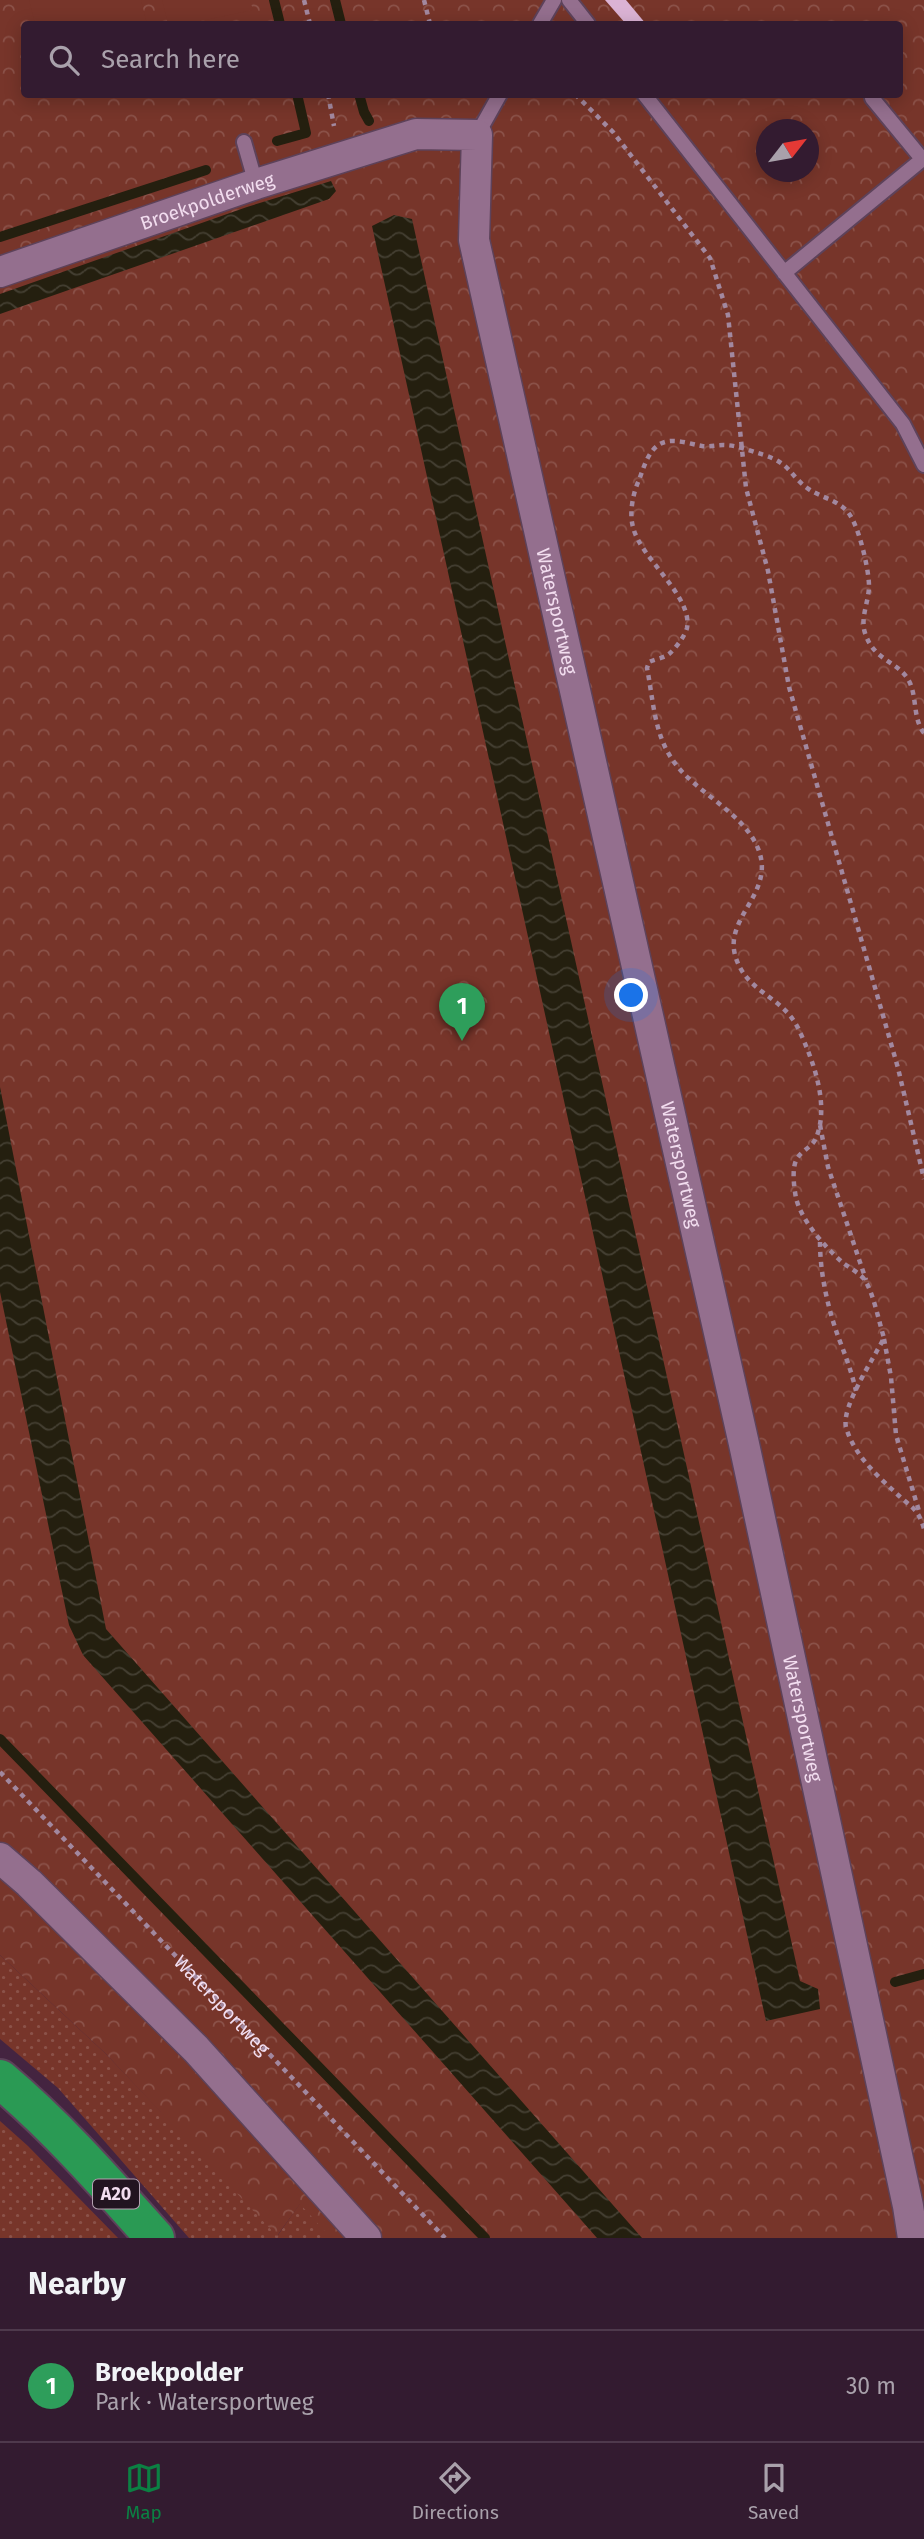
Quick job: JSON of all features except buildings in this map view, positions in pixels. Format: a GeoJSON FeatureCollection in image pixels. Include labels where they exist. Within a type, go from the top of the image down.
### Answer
{"type":"FeatureCollection","features":[{"type":"Feature","properties":{"kind":"highway","name":"A20"},"geometry":{"type":"LineString","coordinates":[[0,2079],[77,2151],[155,2238]]}},
{"type":"Feature","properties":{"kind":"street","name":"Broekpolderweg"},"geometry":{"type":"LineString","coordinates":[[0,272],[256,184],[416,134],[477,135]]}},
{"type":"Feature","properties":{"kind":"street","name":"Watersportweg"},"geometry":{"type":"LineString","coordinates":[[477,135],[474,240],[744,1444],[913,2238]]}},
{"type":"Feature","properties":{"kind":"street"},"geometry":{"type":"LineString","coordinates":[[0,1858],[29,1883],[197,2049],[366,2238]]}},
{"type":"Feature","properties":{"kind":"lane"},"geometry":{"type":"LineString","coordinates":[[542,21],[554,0]]}},
{"type":"Feature","properties":{"kind":"lane"},"geometry":{"type":"LineString","coordinates":[[569,0],[586,21]]}},
{"type":"Feature","properties":{"kind":"lane","name":"Watersportweg"},"geometry":{"type":"LineString","coordinates":[[477,135],[498,98]]}},
{"type":"Feature","properties":{"kind":"lane"},"geometry":{"type":"LineString","coordinates":[[647,98],[903,424],[924,465]]}},
{"type":"Feature","properties":{"kind":"lane"},"geometry":{"type":"LineString","coordinates":[[784,273],[923,159],[873,98]]}},
{"type":"Feature","properties":{"kind":"lane"},"geometry":{"type":"LineString","coordinates":[[244,142],[256,184]]}},
{"type":"Feature","properties":{"kind":"path"},"geometry":{"type":"LineString","coordinates":[[304,0],[309,21]]}},
{"type":"Feature","properties":{"kind":"path"},"geometry":{"type":"LineString","coordinates":[[424,0],[429,21]]}},
{"type":"Feature","properties":{"kind":"path"},"geometry":{"type":"LineString","coordinates":[[579,98],[613,132],[710,258],[728,316],[746,488],[768,571],[789,687],[898,1068],[924,1179]]}},
{"type":"Feature","properties":{"kind":"path"},"geometry":{"type":"LineString","coordinates":[[866,1281],[820,1241],[797,1202],[793,1184],[796,1159],[816,1139],[821,1097],[799,1030],[790,1014],[778,1002],[752,986],[735,957],[733,940],[736,926],[757,888],[762,869],[761,855],[754,839],[737,820],[672,760],[653,707],[647,668],[649,662],[668,654],[681,639],[687,626],[682,602],[648,555],[633,527],[631,513],[637,483],[652,451],[662,443],[677,441],[706,446],[725,445],[774,458],[787,466],[804,486],[834,501],[853,518],[869,584],[863,628],[872,648],[883,660],[902,671],[910,684],[914,707],[924,733]]}},
{"type":"Feature","properties":{"kind":"path"},"geometry":{"type":"LineString","coordinates":[[820,1120],[828,1167],[884,1338],[891,1377],[896,1435],[924,1529]]}},
{"type":"Feature","properties":{"kind":"path"},"geometry":{"type":"LineString","coordinates":[[820,1241],[820,1264],[838,1337],[852,1369],[856,1391]]}},
{"type":"Feature","properties":{"kind":"path"},"geometry":{"type":"LineString","coordinates":[[884,1338],[848,1407],[845,1426],[859,1453],[877,1475],[920,1514]]}},
{"type":"Feature","properties":{"kind":"path","name":"Watersportweg"},"geometry":{"type":"LineString","coordinates":[[0,1772],[446,2238]]}},
{"type":"Feature","properties":{"kind":"green space"},"geometry":{"type":"Polygon","coordinates":[[[0,0],[924,0],[924,2238],[331,2238],[300,2204],[277,2236],[106,2054],[0,1955],[0,0]]]}},
{"type":"Feature","properties":{"kind":"green space"},"geometry":{"type":"Polygon","coordinates":[[[29,0],[141,0],[146,21],[34,21],[29,0]]]}},
{"type":"Feature","properties":{"kind":"green space"},"geometry":{"type":"Polygon","coordinates":[[[162,0],[250,0],[253,10],[200,21],[167,21],[162,0]]]}},
{"type":"Feature","properties":{"kind":"green space"},"geometry":{"type":"Polygon","coordinates":[[[0,1955],[106,2054],[278,2235],[308,2192],[350,2238],[189,2238],[58,2088],[0,2039],[0,1955]]]}},
{"type":"Feature","properties":{"kind":"green space"},"geometry":{"type":"Polygon","coordinates":[[[0,2121],[28,2146],[118,2238],[0,2238],[0,2121]]]}},
{"type":"Feature","properties":{"kind":"water"},"geometry":{"type":"Polygon","coordinates":[[[331,181],[336,191],[329,199],[0,314],[0,294],[247,207],[331,181]]]}},
{"type":"Feature","properties":{"kind":"water"},"geometry":{"type":"Polygon","coordinates":[[[394,215],[412,219],[800,1981],[818,1989],[820,2009],[766,2021],[372,226],[394,215]]]}},
{"type":"Feature","properties":{"kind":"water"},"geometry":{"type":"Polygon","coordinates":[[[0,1087],[106,1629],[642,2238],[597,2238],[83,1655],[69,1625],[0,1292],[0,1087]]]}},
{"type":"Feature","properties":{"kind":"waterway"},"geometry":{"type":"LineString","coordinates":[[274,0],[279,21]]}},
{"type":"Feature","properties":{"kind":"waterway"},"geometry":{"type":"LineString","coordinates":[[335,0],[340,21]]}},
{"type":"Feature","properties":{"kind":"waterway"},"geometry":{"type":"LineString","coordinates":[[277,141],[306,133],[298,98]]}},
{"type":"Feature","properties":{"kind":"waterway"},"geometry":{"type":"LineString","coordinates":[[360,98],[369,121]]}},
{"type":"Feature","properties":{"kind":"waterway"},"geometry":{"type":"LineString","coordinates":[[0,237],[206,170]]}},
{"type":"Feature","properties":{"kind":"waterway"},"geometry":{"type":"LineString","coordinates":[[0,1739],[485,2238]]}},
{"type":"Feature","properties":{"kind":"waterway"},"geometry":{"type":"LineString","coordinates":[[895,1982],[924,1974]]}},
{"type":"Feature","properties":{"kind":"place","name":"Broekpolder"},"geometry":{"type":"Point","coordinates":[462,1041]}}]}
